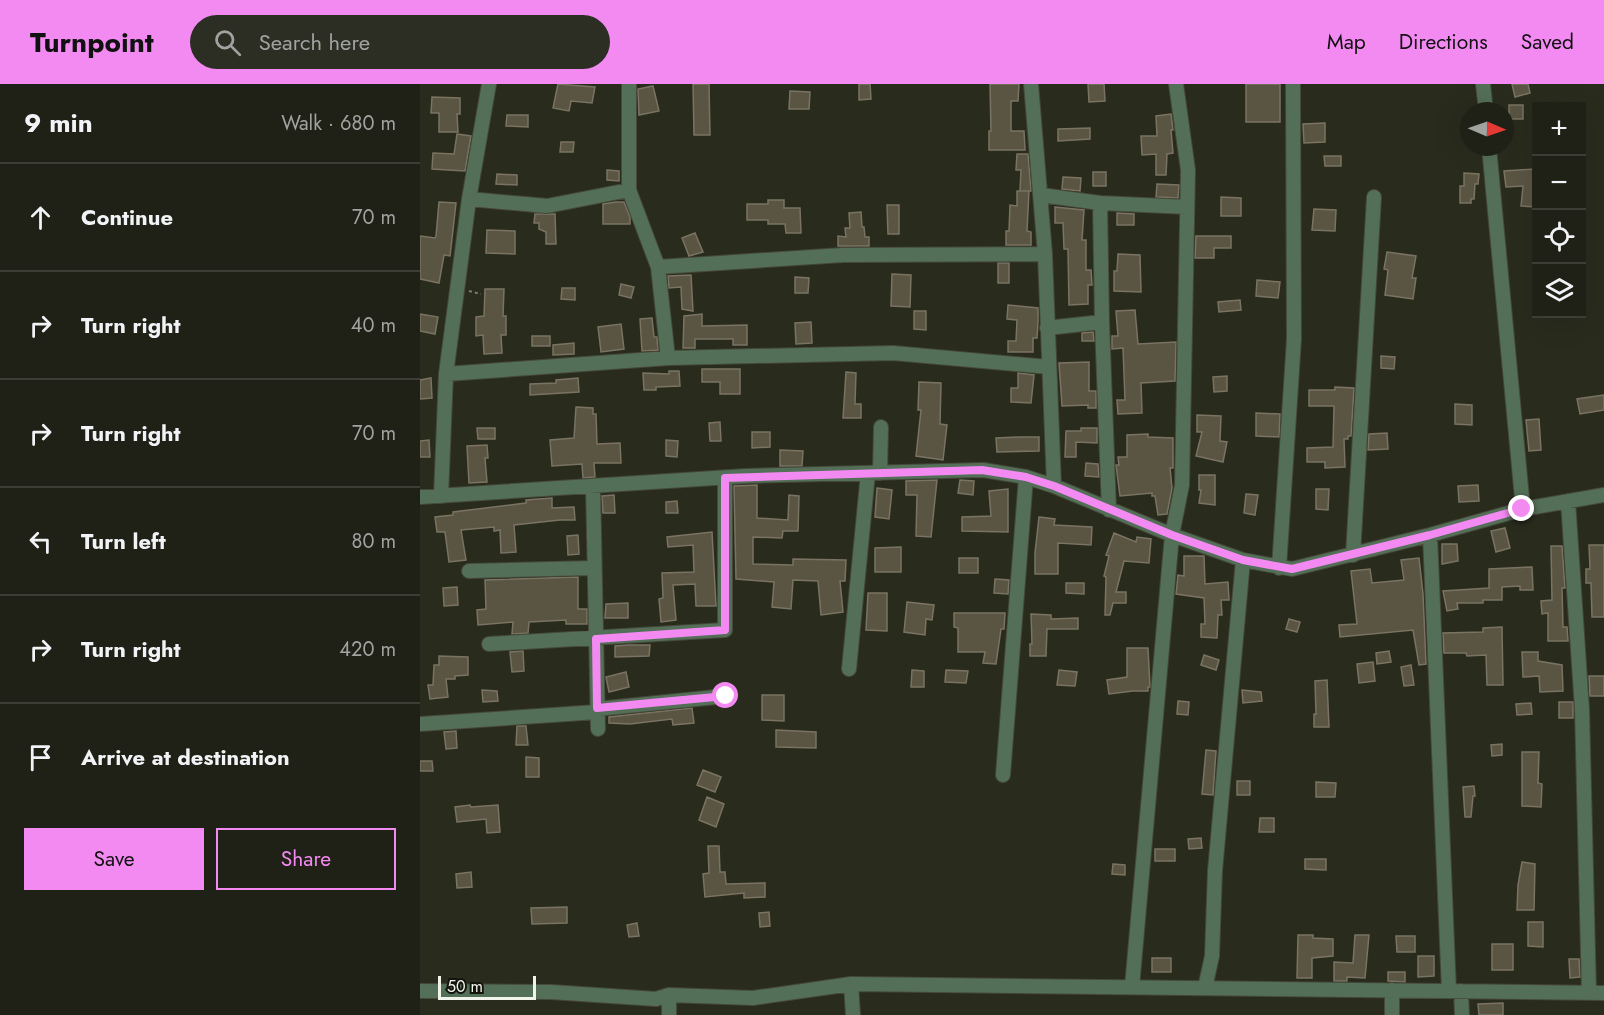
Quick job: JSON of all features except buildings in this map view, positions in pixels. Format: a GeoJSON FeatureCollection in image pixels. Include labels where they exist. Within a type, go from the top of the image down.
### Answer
{"type":"FeatureCollection","features":[{"type":"Feature","properties":{"kind":"street"},"geometry":{"type":"LineString","coordinates":[[441,496],[446,374],[469,199],[489,84]]}},
{"type":"Feature","properties":{"kind":"street"},"geometry":{"type":"LineString","coordinates":[[629,84],[629,190],[658,267],[668,358]]}},
{"type":"Feature","properties":{"kind":"street"},"geometry":{"type":"LineString","coordinates":[[1031,84],[1045,254],[1054,486]]}},
{"type":"Feature","properties":{"kind":"street"},"geometry":{"type":"LineString","coordinates":[[1132,987],[1172,535],[1182,485],[1188,170],[1176,84]]}},
{"type":"Feature","properties":{"kind":"street"},"geometry":{"type":"LineString","coordinates":[[1279,568],[1294,339],[1293,84]]}},
{"type":"Feature","properties":{"kind":"street"},"geometry":{"type":"LineString","coordinates":[[1483,84],[1485,102]]}},
{"type":"Feature","properties":{"kind":"street"},"geometry":{"type":"LineString","coordinates":[[1490,156],[1522,509]]}},
{"type":"Feature","properties":{"kind":"street"},"geometry":{"type":"LineString","coordinates":[[469,199],[547,206],[629,190]]}},
{"type":"Feature","properties":{"kind":"street"},"geometry":{"type":"LineString","coordinates":[[1041,195],[1100,202],[1187,207]]}},
{"type":"Feature","properties":{"kind":"street"},"geometry":{"type":"LineString","coordinates":[[1353,555],[1374,197]]}},
{"type":"Feature","properties":{"kind":"street"},"geometry":{"type":"LineString","coordinates":[[1100,202],[1109,510]]}},
{"type":"Feature","properties":{"kind":"street"},"geometry":{"type":"LineString","coordinates":[[658,267],[843,255],[1045,254]]}},
{"type":"Feature","properties":{"kind":"street"},"geometry":{"type":"LineString","coordinates":[[1047,328],[1102,322]]}},
{"type":"Feature","properties":{"kind":"street"},"geometry":{"type":"LineString","coordinates":[[446,374],[668,358],[893,353],[1049,367]]}},
{"type":"Feature","properties":{"kind":"street"},"geometry":{"type":"LineString","coordinates":[[849,669],[881,427]]}},
{"type":"Feature","properties":{"kind":"street"},"geometry":{"type":"LineString","coordinates":[[420,497],[725,478],[982,470],[1026,477],[1054,486],[1172,535],[1243,560],[1292,569],[1430,535],[1522,509],[1604,495]]}},
{"type":"Feature","properties":{"kind":"street"},"geometry":{"type":"LineString","coordinates":[[1003,775],[1026,477]]}},
{"type":"Feature","properties":{"kind":"street"},"geometry":{"type":"LineString","coordinates":[[489,644],[725,630],[725,478]]}},
{"type":"Feature","properties":{"kind":"street"},"geometry":{"type":"LineString","coordinates":[[593,486],[598,729]]}},
{"type":"Feature","properties":{"kind":"street"},"geometry":{"type":"LineString","coordinates":[[1568,501],[1582,709],[1589,993]]}},
{"type":"Feature","properties":{"kind":"street"},"geometry":{"type":"LineString","coordinates":[[1430,535],[1455,991],[1462,1015]]}},
{"type":"Feature","properties":{"kind":"street"},"geometry":{"type":"LineString","coordinates":[[1206,988],[1212,956],[1215,871],[1243,560]]}},
{"type":"Feature","properties":{"kind":"street"},"geometry":{"type":"LineString","coordinates":[[469,571],[594,568]]}},
{"type":"Feature","properties":{"kind":"street"},"geometry":{"type":"LineString","coordinates":[[420,724],[597,710],[726,696]]}},
{"type":"Feature","properties":{"kind":"street"},"geometry":{"type":"LineString","coordinates":[[420,991],[551,992],[656,999],[669,995],[753,998],[851,984],[1604,993]]}},
{"type":"Feature","properties":{"kind":"street"},"geometry":{"type":"LineString","coordinates":[[851,984],[853,1015]]}},
{"type":"Feature","properties":{"kind":"street"},"geometry":{"type":"LineString","coordinates":[[1392,990],[1392,1015]]}},
{"type":"Feature","properties":{"kind":"street"},"geometry":{"type":"LineString","coordinates":[[669,995],[669,1015]]}},
{"type":"Feature","properties":{"kind":"route"},"geometry":{"type":"LineString","coordinates":[[726,696],[597,708],[596,639],[725,630],[725,478],[982,470],[1026,477],[1054,486],[1172,535],[1243,560],[1292,569],[1430,535],[1522,509]]}}]}
